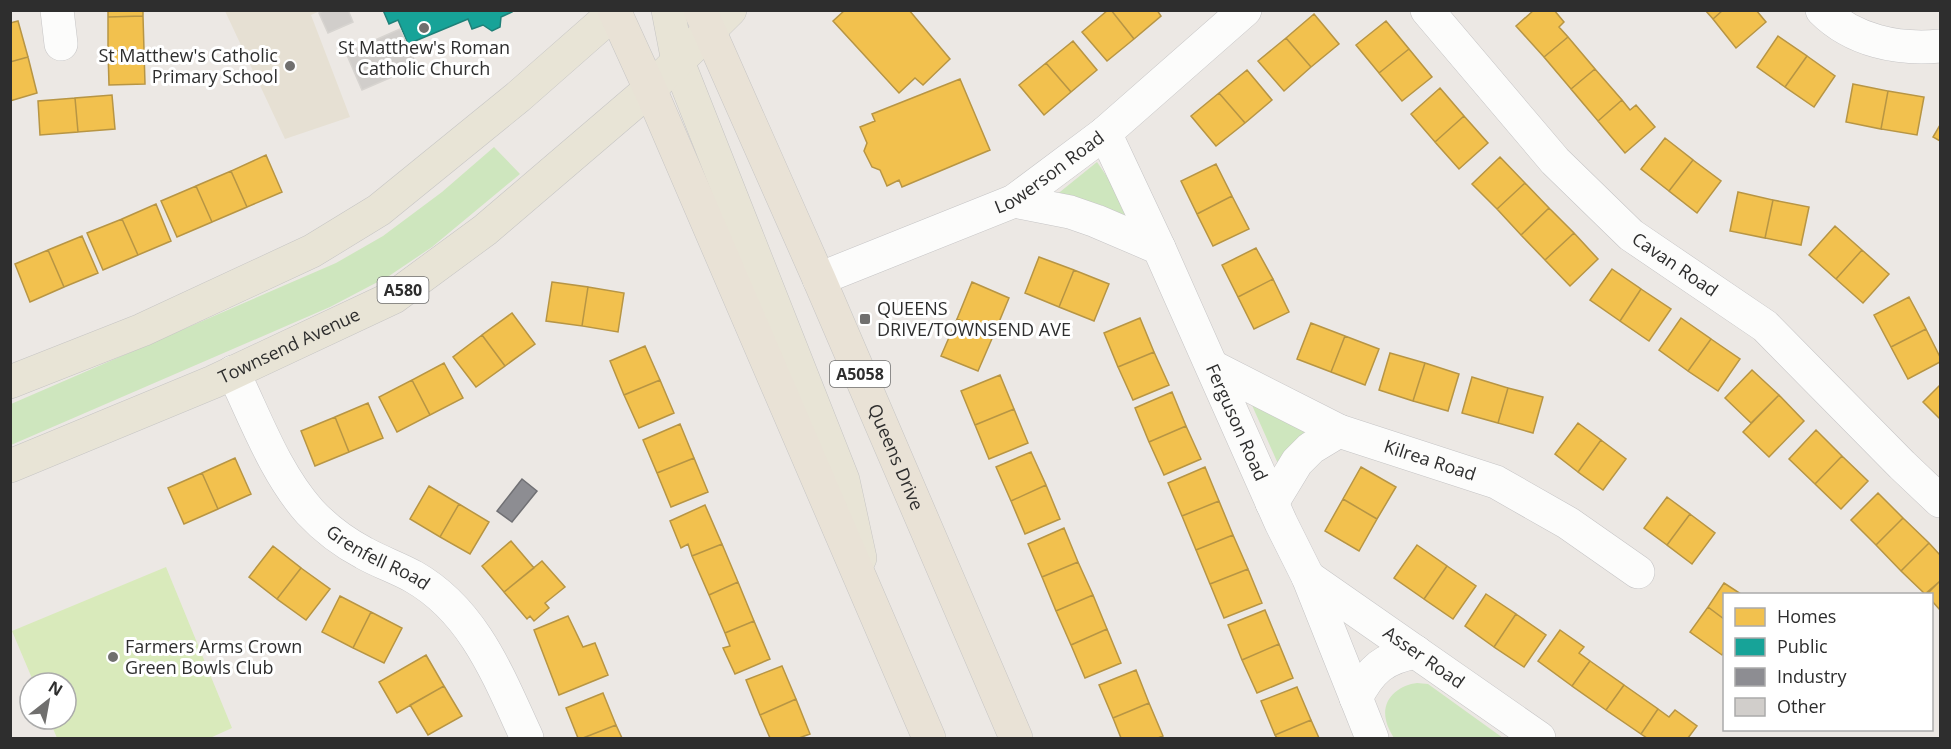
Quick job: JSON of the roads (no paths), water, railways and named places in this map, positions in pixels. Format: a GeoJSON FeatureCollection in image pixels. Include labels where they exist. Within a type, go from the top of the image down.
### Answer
{"type":"FeatureCollection","features":[{"type":"Feature","properties":{"kind":"highway"},"geometry":{"type":"LineString","coordinates":[[615,11],[929,738]]}},
{"type":"Feature","properties":{"kind":"highway","name":"Queens Drive"},"geometry":{"type":"LineString","coordinates":[[713,18],[819,279],[1016,738]]}},
{"type":"Feature","properties":{"kind":"main road"},"geometry":{"type":"LineString","coordinates":[[668,10],[678,62],[843,480],[871,604]]}},
{"type":"Feature","properties":{"kind":"main road"},"geometry":{"type":"LineString","coordinates":[[10,382],[163,320],[312,250],[379,210],[537,81],[615,11]]}},
{"type":"Feature","properties":{"kind":"main road","name":"Townsend Avenue"},"geometry":{"type":"LineString","coordinates":[[10,466],[233,372],[394,297],[485,230],[650,89],[678,62],[713,18]]}},
{"type":"Feature","properties":{"kind":"street"},"geometry":{"type":"LineString","coordinates":[[57,10],[61,44]]}},
{"type":"Feature","properties":{"kind":"street","name":"Lowerson Road"},"geometry":{"type":"LineString","coordinates":[[819,279],[1014,201],[1105,133],[1245,10]]}},
{"type":"Feature","properties":{"kind":"street","name":"Cavan Road"},"geometry":{"type":"LineString","coordinates":[[1426,10],[1555,161],[1631,236],[1765,326],[1902,465],[1941,501]]}},
{"type":"Feature","properties":{"kind":"street"},"geometry":{"type":"LineString","coordinates":[[1822,10],[1856,35],[1908,47],[1941,46]]}},
{"type":"Feature","properties":{"kind":"street","name":"Ferguson Road"},"geometry":{"type":"LineString","coordinates":[[1105,133],[1213,367],[1272,503],[1308,577],[1372,738]]}},
{"type":"Feature","properties":{"kind":"street"},"geometry":{"type":"LineString","coordinates":[[1014,201],[1070,212],[1159,248]]}},
{"type":"Feature","properties":{"kind":"street","name":"Kilrea Road"},"geometry":{"type":"LineString","coordinates":[[1213,367],[1339,431],[1496,482],[1568,523],[1638,572]]}},
{"type":"Feature","properties":{"kind":"street","name":"Grenfell Road"},"geometry":{"type":"LineString","coordinates":[[233,372],[282,473],[296,495],[328,529],[364,553],[413,577],[437,592],[460,615],[478,638],[494,666],[527,738]]}},
{"type":"Feature","properties":{"kind":"street"},"geometry":{"type":"LineString","coordinates":[[1272,503],[1297,462],[1311,448],[1339,431]]}},
{"type":"Feature","properties":{"kind":"street","name":"Asser Road"},"geometry":{"type":"LineString","coordinates":[[1308,577],[1539,738]]}},
{"type":"Feature","properties":{"kind":"street"},"geometry":{"type":"LineString","coordinates":[[1356,698],[1364,682],[1387,660],[1416,652]]}},
{"type":"Feature","properties":{"kind":"place","name":"St Matthew's Roman Catholic Church"},"geometry":{"type":"Point","coordinates":[424,28]}},
{"type":"Feature","properties":{"kind":"place","name":"St Matthew's Catholic Primary School"},"geometry":{"type":"Point","coordinates":[290,66]}},
{"type":"Feature","properties":{"kind":"place","name":"QUEENS DRIVE/TOWNSEND AVE"},"geometry":{"type":"Point","coordinates":[865,319]}},
{"type":"Feature","properties":{"kind":"place","name":"Farmers Arms Crown Green Bowls Club"},"geometry":{"type":"Point","coordinates":[113,657]}}]}
